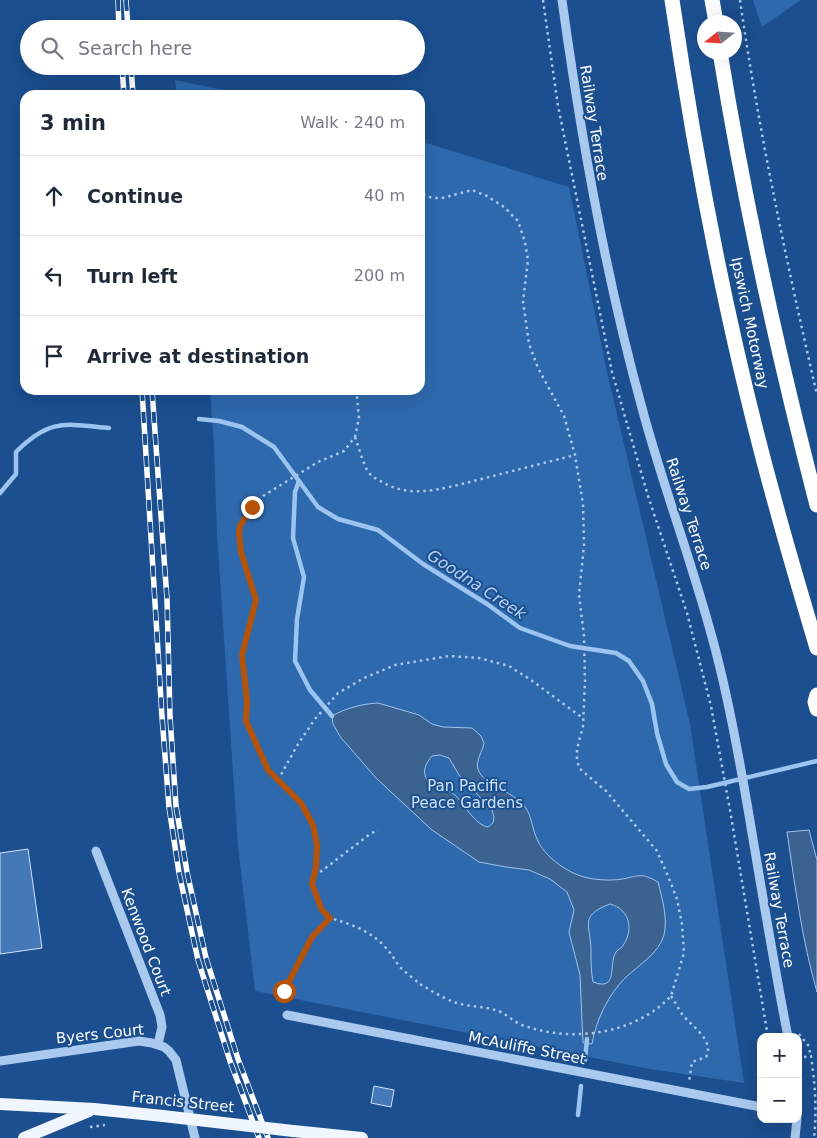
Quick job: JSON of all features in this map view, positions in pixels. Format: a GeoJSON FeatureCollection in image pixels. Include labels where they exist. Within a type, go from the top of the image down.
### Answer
{"type":"FeatureCollection","features":[{"type":"Feature","properties":{"kind":"highway","name":"Ipswich Motorway"},"geometry":{"type":"LineString","coordinates":[[672,0],[693,136],[737,350],[776,506],[817,648]]}},
{"type":"Feature","properties":{"kind":"highway"},"geometry":{"type":"LineString","coordinates":[[712,0],[715,15]]}},
{"type":"Feature","properties":{"kind":"highway","name":"Ipswich Motorway"},"geometry":{"type":"LineString","coordinates":[[721,60],[748,213],[773,332],[817,505]]}},
{"type":"Feature","properties":{"kind":"highway"},"geometry":{"type":"LineString","coordinates":[[817,695],[815,702],[817,709]]}},
{"type":"Feature","properties":{"kind":"main road","name":"Francis Street"},"geometry":{"type":"LineString","coordinates":[[0,1104],[94,1109],[362,1138]]}},
{"type":"Feature","properties":{"kind":"main road"},"geometry":{"type":"LineString","coordinates":[[24,1138],[94,1109]]}},
{"type":"Feature","properties":{"kind":"street","name":"Railway Terrace"},"geometry":{"type":"LineString","coordinates":[[562,0],[587,168],[626,350],[661,474],[708,619],[729,702],[787,1033]]}},
{"type":"Feature","properties":{"kind":"street","name":"Kenwood Court"},"geometry":{"type":"LineString","coordinates":[[96,851],[160,1016],[162,1027],[158,1044]]}},
{"type":"Feature","properties":{"kind":"street","name":"McAuliffe Street"},"geometry":{"type":"LineString","coordinates":[[287,1015],[757,1106]]}},
{"type":"Feature","properties":{"kind":"street","name":"Byers Court"},"geometry":{"type":"LineString","coordinates":[[0,1061],[120,1043],[146,1042],[158,1044],[169,1051],[176,1060],[195,1138]]}},
{"type":"Feature","properties":{"kind":"street"},"geometry":{"type":"LineString","coordinates":[[795,1138],[797,1123]]}},
{"type":"Feature","properties":{"kind":"path"},"geometry":{"type":"LineString","coordinates":[[740,0],[773,197],[817,395]]}},
{"type":"Feature","properties":{"kind":"path"},"geometry":{"type":"LineString","coordinates":[[356,395],[360,418],[355,437],[344,451],[318,462],[263,496],[252,507],[240,526],[239,533],[241,552],[256,600],[242,655],[247,701],[246,721],[268,770],[301,803],[313,825],[317,845],[312,884],[322,910],[330,918],[355,926],[387,948],[400,967],[420,983],[454,1002],[497,1010],[521,1024],[550,1032],[580,1035],[598,1034],[645,1016],[671,996],[684,953],[682,924],[677,899],[657,850],[606,791],[578,765],[577,749],[584,719],[585,657],[579,595],[584,544],[583,513],[575,455],[564,416],[538,368],[529,344],[523,300],[528,260],[527,252],[518,221],[504,207],[487,196],[472,190],[442,198],[432,198],[425,195]]}},
{"type":"Feature","properties":{"kind":"path"},"geometry":{"type":"LineString","coordinates":[[355,437],[368,471],[373,477],[384,484],[408,492],[435,491],[575,455]]}},
{"type":"Feature","properties":{"kind":"path"},"geometry":{"type":"LineString","coordinates":[[278,780],[298,744],[318,715],[338,693],[364,678],[395,664],[449,656],[479,658],[509,666],[584,719]]}},
{"type":"Feature","properties":{"kind":"path"},"geometry":{"type":"LineString","coordinates":[[718,745],[767,1033]]}},
{"type":"Feature","properties":{"kind":"path"},"geometry":{"type":"LineString","coordinates":[[314,873],[319,873],[378,830]]}},
{"type":"Feature","properties":{"kind":"path"},"geometry":{"type":"LineString","coordinates":[[284,991],[312,937],[330,918]]}},
{"type":"Feature","properties":{"kind":"path"},"geometry":{"type":"LineString","coordinates":[[671,996],[681,1013],[706,1039],[708,1047],[706,1057],[692,1062],[687,1094]]}},
{"type":"Feature","properties":{"kind":"path"},"geometry":{"type":"LineString","coordinates":[[804,1057],[811,1056],[815,1080],[817,1100],[814,1138]]}},
{"type":"Feature","properties":{"kind":"path"},"geometry":{"type":"LineString","coordinates":[[86,1128],[112,1125]]}},
{"type":"Feature","properties":{"kind":"green space"},"geometry":{"type":"Polygon","coordinates":[[[753,0],[801,0],[762,27],[753,0]]]}},
{"type":"Feature","properties":{"kind":"green space"},"geometry":{"type":"Polygon","coordinates":[[[175,80],[222,90],[176,90],[175,80]]]}},
{"type":"Feature","properties":{"kind":"green space","name":"Pan Pacific Peace Gardens"},"geometry":{"type":"Polygon","coordinates":[[[425,143],[569,187],[607,372],[690,724],[744,1083],[650,1069],[255,991],[238,846],[217,534],[210,395],[425,395],[425,143]]]}},
{"type":"Feature","properties":{"kind":"shaded area"},"geometry":{"type":"Polygon","coordinates":[[[378,703],[419,715],[432,724],[443,727],[472,728],[481,736],[484,743],[477,766],[481,775],[520,801],[529,814],[540,845],[550,857],[563,867],[577,875],[593,879],[613,880],[640,876],[658,882],[664,908],[664,935],[653,953],[626,977],[608,1000],[596,1026],[592,1044],[583,1043],[580,975],[569,932],[574,910],[567,892],[550,879],[529,870],[479,862],[432,830],[376,778],[341,738],[333,724],[332,716],[360,705],[378,703]],[[440,755],[432,756],[426,765],[425,774],[428,781],[434,786],[455,795],[474,818],[488,827],[493,823],[492,810],[459,775],[449,758],[440,755]],[[610,904],[600,908],[590,917],[588,922],[593,982],[601,984],[610,980],[614,957],[624,944],[629,932],[628,920],[622,910],[610,904]]]}},
{"type":"Feature","properties":{"kind":"shaded area"},"geometry":{"type":"Polygon","coordinates":[[[809,830],[817,860],[817,992],[803,933],[787,832],[809,830]]]}},
{"type":"Feature","properties":{"kind":"building"},"geometry":{"type":"Polygon","coordinates":[[[28,849],[42,948],[0,954],[0,853],[28,849]]]}},
{"type":"Feature","properties":{"kind":"building"},"geometry":{"type":"Polygon","coordinates":[[[374,1086],[394,1090],[391,1107],[371,1103],[374,1086]]]}},
{"type":"Feature","properties":{"kind":"waterway","name":"Goodna Creek"},"geometry":{"type":"LineString","coordinates":[[199,419],[219,421],[242,427],[274,447],[318,507],[338,519],[378,530],[423,564],[487,604],[520,628],[570,646],[616,653],[629,661],[643,681],[652,704],[657,733],[666,764],[677,782],[689,789],[707,787],[817,761]]}},
{"type":"Feature","properties":{"kind":"waterway","name":"Goodna Creek"},"geometry":{"type":"LineString","coordinates":[[0,493],[16,474],[16,452],[39,433],[49,428],[69,425],[109,428]]}},
{"type":"Feature","properties":{"kind":"waterway"},"geometry":{"type":"LineString","coordinates":[[299,481],[295,492],[293,538],[304,577],[297,619],[295,661],[310,690],[332,716]]}},
{"type":"Feature","properties":{"kind":"waterway"},"geometry":{"type":"LineString","coordinates":[[585,1060],[587,1039]]}},
{"type":"Feature","properties":{"kind":"waterway"},"geometry":{"type":"LineString","coordinates":[[578,1115],[581,1086]]}},
{"type":"Feature","properties":{"kind":"railway"},"geometry":{"type":"LineString","coordinates":[[118,0],[119,20]]}},
{"type":"Feature","properties":{"kind":"railway"},"geometry":{"type":"LineString","coordinates":[[126,0],[127,20]]}},
{"type":"Feature","properties":{"kind":"railway"},"geometry":{"type":"LineString","coordinates":[[123,75],[124,90]]}},
{"type":"Feature","properties":{"kind":"railway"},"geometry":{"type":"LineString","coordinates":[[132,75],[133,90]]}},
{"type":"Feature","properties":{"kind":"railway"},"geometry":{"type":"LineString","coordinates":[[142,395],[162,717],[169,807],[179,873],[198,960],[230,1061],[259,1138]]}},
{"type":"Feature","properties":{"kind":"railway"},"geometry":{"type":"LineString","coordinates":[[152,395],[167,599],[170,717],[176,806],[187,872],[206,958],[238,1059],[268,1138]]}},
{"type":"Feature","properties":{"kind":"route"},"geometry":{"type":"LineString","coordinates":[[252,507],[240,526],[239,533],[241,552],[256,600],[242,655],[247,701],[246,721],[268,770],[301,803],[313,825],[317,845],[316,867],[312,884],[322,910],[330,918],[312,937],[284,991]]}}]}
